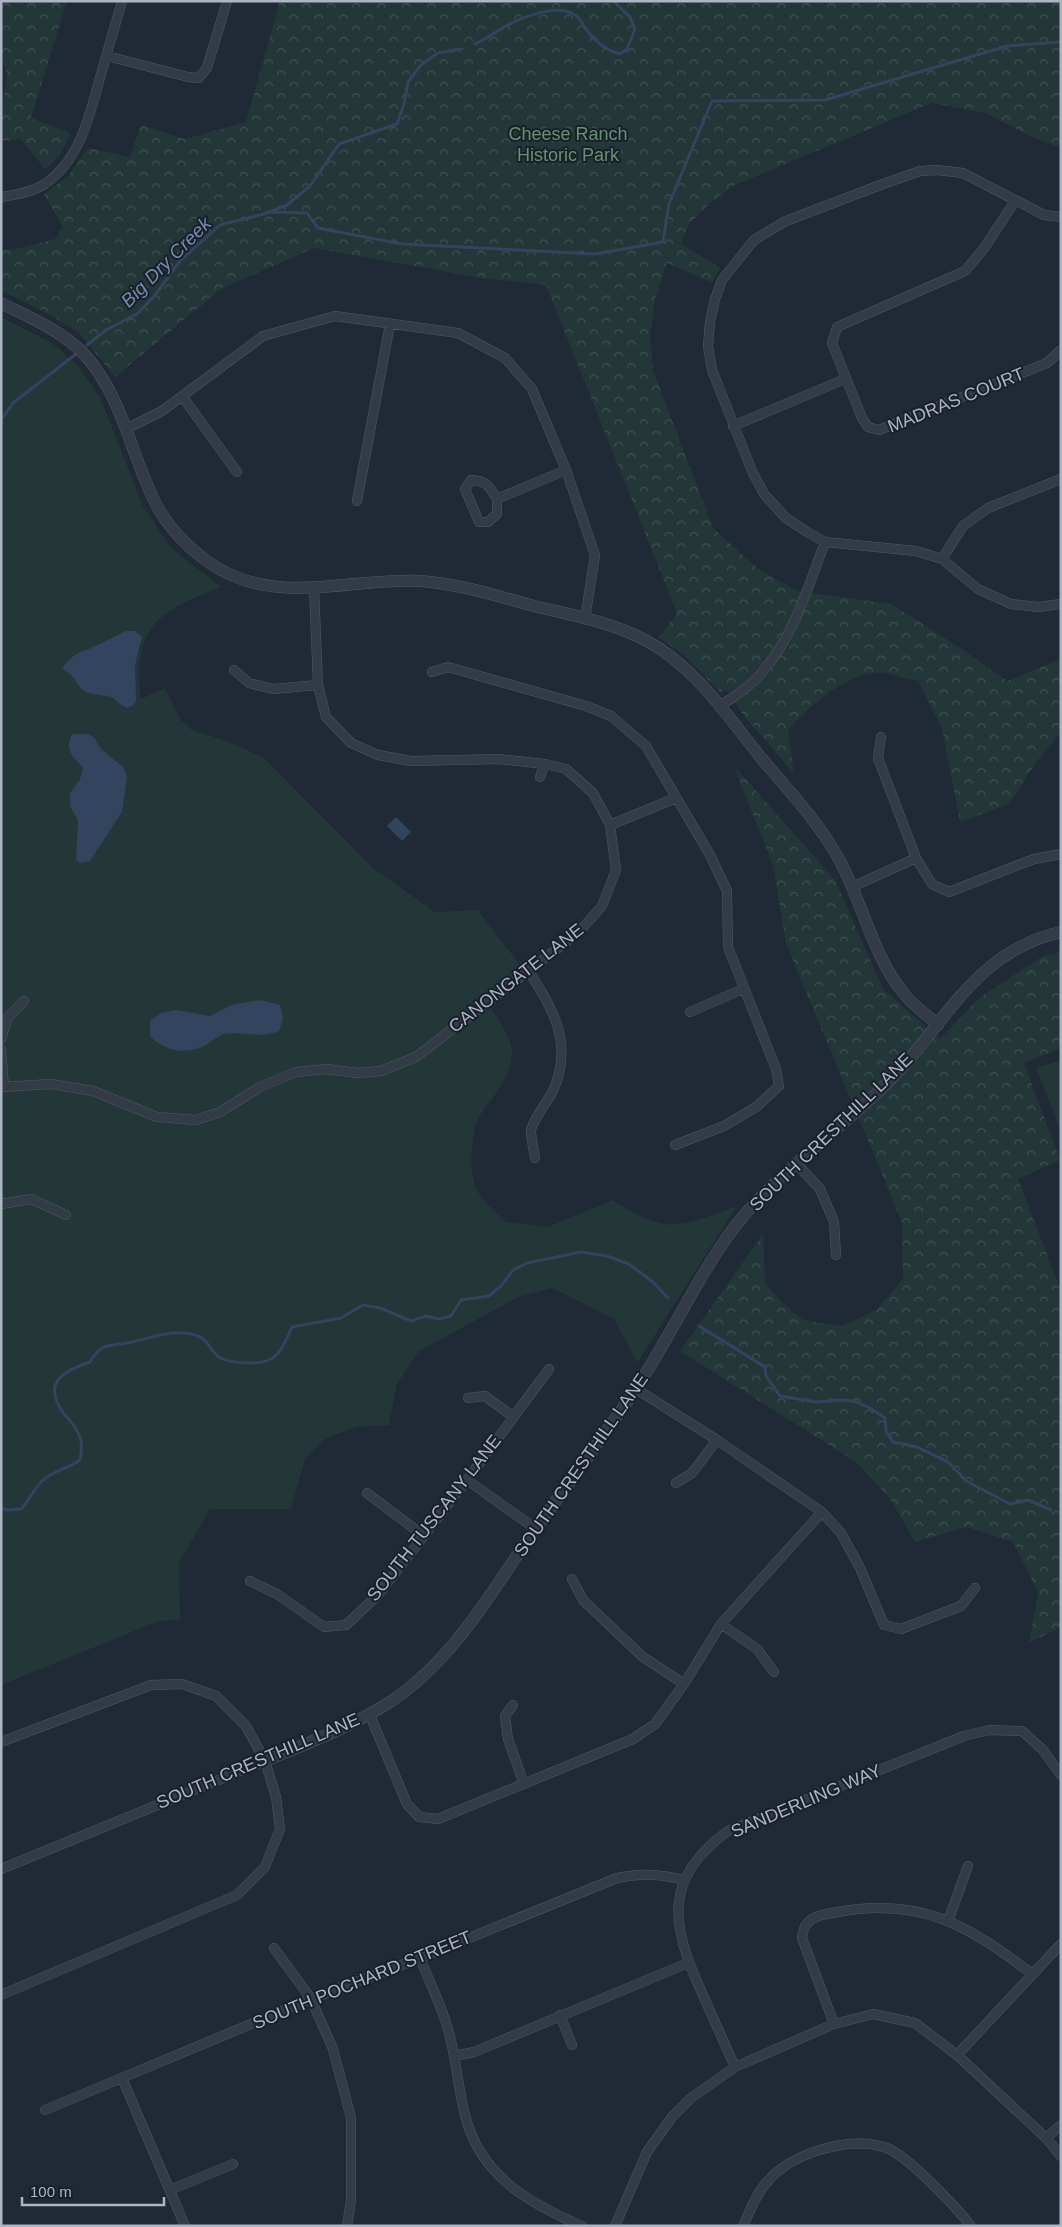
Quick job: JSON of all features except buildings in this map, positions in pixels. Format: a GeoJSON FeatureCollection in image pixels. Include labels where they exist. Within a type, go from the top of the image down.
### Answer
{"type":"FeatureCollection","features":[{"type":"Feature","properties":{"kind":"street"},"geometry":{"type":"LineString","coordinates":[[1,197],[16,195],[44,184],[68,161],[80,139],[107,56],[122,1]]}},
{"type":"Feature","properties":{"kind":"street"},"geometry":{"type":"LineString","coordinates":[[107,56],[188,77],[199,78],[207,68],[227,1]]}},
{"type":"Feature","properties":{"kind":"street"},"geometry":{"type":"LineString","coordinates":[[1061,217],[1044,215],[963,173],[937,170],[920,171],[786,221],[754,240],[722,280],[714,299],[708,346],[712,370],[752,471],[773,505],[800,528],[825,542],[916,550],[942,559],[978,588],[1011,604],[1038,607],[1061,604]]}},
{"type":"Feature","properties":{"kind":"street","name":"MADRAS COURT"},"geometry":{"type":"LineString","coordinates":[[1015,201],[986,247],[965,271],[837,326],[832,343],[845,379],[868,427],[879,430],[1047,363],[1061,350]]}},
{"type":"Feature","properties":{"kind":"street"},"geometry":{"type":"LineString","coordinates":[[1,303],[42,324],[81,351],[105,383],[126,428],[153,498],[165,518],[192,549],[226,574],[246,581],[283,589],[395,581],[442,584],[612,626],[648,641],[680,664],[719,707],[810,816],[830,843],[852,887],[892,978],[915,1006],[938,1025]]}},
{"type":"Feature","properties":{"kind":"street"},"geometry":{"type":"LineString","coordinates":[[126,428],[162,411],[263,336],[336,316],[458,333],[505,358],[532,389],[566,470],[595,555],[585,619]]}},
{"type":"Feature","properties":{"kind":"street"},"geometry":{"type":"LineString","coordinates":[[357,501],[390,324]]}},
{"type":"Feature","properties":{"kind":"street"},"geometry":{"type":"LineString","coordinates":[[733,426],[845,379]]}},
{"type":"Feature","properties":{"kind":"street"},"geometry":{"type":"LineString","coordinates":[[182,396],[237,472]]}},
{"type":"Feature","properties":{"kind":"street"},"geometry":{"type":"LineString","coordinates":[[497,498],[566,470]]}},
{"type":"Feature","properties":{"kind":"street"},"geometry":{"type":"LineString","coordinates":[[942,559],[963,526],[988,508],[1061,479]]}},
{"type":"Feature","properties":{"kind":"street"},"geometry":{"type":"LineString","coordinates":[[471,480],[481,480],[489,486],[497,498],[497,514],[488,522],[479,522],[465,489],[471,480]]}},
{"type":"Feature","properties":{"kind":"street"},"geometry":{"type":"LineString","coordinates":[[719,707],[756,680],[786,642],[801,609],[825,542]]}},
{"type":"Feature","properties":{"kind":"street","name":"CANONGATE LANE"},"geometry":{"type":"LineString","coordinates":[[3,1087],[51,1084],[93,1091],[157,1117],[196,1120],[220,1112],[260,1087],[296,1072],[326,1068],[358,1074],[381,1072],[416,1057],[580,932],[602,906],[616,870],[610,825],[593,793],[566,769],[544,764],[499,759],[411,762],[378,755],[351,743],[326,717],[318,685],[314,588]]}},
{"type":"Feature","properties":{"kind":"street"},"geometry":{"type":"LineString","coordinates":[[432,672],[448,667],[586,706],[611,716],[646,746],[710,855],[727,892],[728,946],[743,989],[776,1069],[779,1086],[756,1107],[724,1126],[675,1145]]}},
{"type":"Feature","properties":{"kind":"street"},"geometry":{"type":"LineString","coordinates":[[234,670],[249,683],[273,689],[318,685]]}},
{"type":"Feature","properties":{"kind":"street"},"geometry":{"type":"LineString","coordinates":[[881,737],[878,758],[916,858],[932,884],[948,892],[1034,859],[1061,854]]}},
{"type":"Feature","properties":{"kind":"street"},"geometry":{"type":"LineString","coordinates":[[540,777],[544,764]]}},
{"type":"Feature","properties":{"kind":"street"},"geometry":{"type":"LineString","coordinates":[[610,825],[676,798]]}},
{"type":"Feature","properties":{"kind":"street"},"geometry":{"type":"LineString","coordinates":[[852,887],[916,858]]}},
{"type":"Feature","properties":{"kind":"street","name":"SOUTH CRESTHILL LANE"},"geometry":{"type":"LineString","coordinates":[[1,1869],[314,1741],[369,1713],[408,1688],[452,1647],[636,1389],[733,1230],[758,1198],[879,1092],[938,1025],[969,985],[986,969],[1020,947],[1061,932]]}},
{"type":"Feature","properties":{"kind":"street"},"geometry":{"type":"LineString","coordinates":[[528,970],[554,1013],[561,1040],[560,1066],[553,1090],[531,1130],[535,1158]]}},
{"type":"Feature","properties":{"kind":"street"},"geometry":{"type":"LineString","coordinates":[[690,1012],[743,989]]}},
{"type":"Feature","properties":{"kind":"street"},"geometry":{"type":"LineString","coordinates":[[1,1039],[8,1016],[24,1001]]}},
{"type":"Feature","properties":{"kind":"street"},"geometry":{"type":"LineString","coordinates":[[1,1050],[3,1087]]}},
{"type":"Feature","properties":{"kind":"street"},"geometry":{"type":"LineString","coordinates":[[796,1163],[820,1189],[834,1222],[836,1255]]}},
{"type":"Feature","properties":{"kind":"street"},"geometry":{"type":"LineString","coordinates":[[1,1204],[31,1199],[66,1215]]}},
{"type":"Feature","properties":{"kind":"street","name":"SOUTH TUSCANY LANE"},"geometry":{"type":"LineString","coordinates":[[250,1581],[277,1594],[324,1627],[346,1625],[378,1595],[467,1480],[512,1416],[549,1369]]}},
{"type":"Feature","properties":{"kind":"street"},"geometry":{"type":"LineString","coordinates":[[636,1389],[717,1440],[822,1512],[841,1533],[860,1568],[884,1625],[901,1629],[961,1606],[975,1588]]}},
{"type":"Feature","properties":{"kind":"street"},"geometry":{"type":"LineString","coordinates":[[468,1398],[485,1396],[512,1416]]}},
{"type":"Feature","properties":{"kind":"street"},"geometry":{"type":"LineString","coordinates":[[676,1483],[692,1474],[717,1440]]}},
{"type":"Feature","properties":{"kind":"street"},"geometry":{"type":"LineString","coordinates":[[467,1480],[536,1529]]}},
{"type":"Feature","properties":{"kind":"street"},"geometry":{"type":"LineString","coordinates":[[367,1493],[424,1536]]}},
{"type":"Feature","properties":{"kind":"street"},"geometry":{"type":"LineString","coordinates":[[369,1713],[407,1804],[419,1816],[438,1819],[633,1739],[655,1724],[684,1684],[721,1624],[822,1512]]}},
{"type":"Feature","properties":{"kind":"street"},"geometry":{"type":"LineString","coordinates":[[572,1578],[583,1600],[643,1657],[684,1684]]}},
{"type":"Feature","properties":{"kind":"street"},"geometry":{"type":"LineString","coordinates":[[721,1624],[756,1649],[774,1672]]}},
{"type":"Feature","properties":{"kind":"street"},"geometry":{"type":"LineString","coordinates":[[1,1742],[151,1685],[182,1684],[216,1696],[246,1726],[265,1760],[276,1796],[280,1829],[265,1867],[237,1895],[1,1995]]}},
{"type":"Feature","properties":{"kind":"street"},"geometry":{"type":"LineString","coordinates":[[513,1705],[505,1716],[507,1731],[524,1784]]}},
{"type":"Feature","properties":{"kind":"street","name":"SANDERLING WAY"},"geometry":{"type":"LineString","coordinates":[[735,2067],[688,1963],[679,1934],[677,1912],[679,1896],[685,1880],[700,1855],[728,1831],[964,1736],[989,1730],[1022,1731],[1042,1749],[1061,1775]]}},
{"type":"Feature","properties":{"kind":"street"},"geometry":{"type":"LineString","coordinates":[[948,1921],[968,1866]]}},
{"type":"Feature","properties":{"kind":"street","name":"SOUTH POCHARD STREET"},"geometry":{"type":"LineString","coordinates":[[45,2110],[311,1999],[420,1958],[617,1878],[636,1874],[658,1874],[685,1880]]}},
{"type":"Feature","properties":{"kind":"street"},"geometry":{"type":"LineString","coordinates":[[834,2024],[802,1938],[803,1928],[810,1919],[826,1914],[856,1908],[904,1909],[948,1921],[980,1936],[1032,1974]]}},
{"type":"Feature","properties":{"kind":"street"},"geometry":{"type":"LineString","coordinates":[[957,2055],[1061,1944]]}},
{"type":"Feature","properties":{"kind":"street"},"geometry":{"type":"LineString","coordinates":[[274,1948],[311,1999],[333,2049],[351,2118],[350,2200],[347,2226]]}},
{"type":"Feature","properties":{"kind":"street"},"geometry":{"type":"LineString","coordinates":[[420,1958],[448,2028],[465,2116],[472,2136],[484,2156],[495,2172],[525,2198],[544,2210],[582,2226]]}},
{"type":"Feature","properties":{"kind":"street"},"geometry":{"type":"LineString","coordinates":[[454,2056],[474,2052],[688,1963]]}},
{"type":"Feature","properties":{"kind":"street"},"geometry":{"type":"LineString","coordinates":[[615,2226],[647,2152],[663,2129],[691,2098],[735,2067],[834,2024],[855,2017],[873,2014],[891,2016],[915,2023],[957,2055],[1046,2138],[1061,2156]]}},
{"type":"Feature","properties":{"kind":"street"},"geometry":{"type":"LineString","coordinates":[[560,2015],[572,2045]]}},
{"type":"Feature","properties":{"kind":"street"},"geometry":{"type":"LineString","coordinates":[[122,2078],[185,2226]]}},
{"type":"Feature","properties":{"kind":"street"},"geometry":{"type":"LineString","coordinates":[[1046,2138],[1061,2124]]}},
{"type":"Feature","properties":{"kind":"street"},"geometry":{"type":"LineString","coordinates":[[743,2226],[754,2200],[779,2169],[796,2159],[816,2152],[857,2144],[886,2148],[900,2155],[958,2209],[971,2226]]}},
{"type":"Feature","properties":{"kind":"street"},"geometry":{"type":"LineString","coordinates":[[170,2190],[233,2164]]}},
{"type":"Feature","properties":{"kind":"green space"},"geometry":{"type":"Polygon","coordinates":[[[1,1],[67,1],[31,118],[70,133],[60,153],[45,169],[21,139],[3,141],[1,115],[7,75],[1,55],[1,1]]]}},
{"type":"Feature","properties":{"kind":"green space","name":"Cheese Ranch Historic Park"},"geometry":{"type":"Polygon","coordinates":[[[280,1],[1061,1],[1061,148],[1034,138],[985,113],[932,103],[735,185],[710,203],[689,224],[681,244],[720,268],[712,283],[667,263],[655,299],[650,337],[653,370],[713,528],[757,568],[797,591],[891,604],[965,651],[1007,681],[1061,659],[1061,733],[1037,761],[1009,804],[960,822],[942,729],[918,681],[890,674],[875,673],[850,680],[816,702],[788,730],[794,774],[741,712],[727,690],[720,692],[683,654],[659,638],[677,613],[546,285],[481,278],[314,248],[221,289],[115,377],[79,333],[54,317],[1,290],[1,250],[15,249],[55,239],[63,227],[44,194],[68,176],[88,148],[130,157],[141,125],[185,139],[246,122],[280,1]]]}},
{"type":"Feature","properties":{"kind":"green space"},"geometry":{"type":"Polygon","coordinates":[[[1,317],[52,343],[78,365],[101,399],[143,506],[171,548],[221,587],[181,604],[154,625],[146,638],[141,654],[139,674],[141,699],[165,688],[181,720],[192,730],[227,741],[264,758],[373,868],[435,912],[478,910],[520,965],[492,1009],[508,1036],[512,1054],[509,1071],[481,1114],[474,1132],[472,1143],[473,1178],[476,1188],[483,1199],[506,1222],[548,1227],[612,1200],[644,1218],[665,1224],[701,1219],[737,1206],[637,1363],[614,1319],[553,1288],[519,1297],[419,1351],[397,1384],[389,1425],[356,1427],[327,1438],[305,1459],[291,1509],[210,1509],[179,1563],[180,1620],[159,1621],[1,1685],[1,317]]]}},
{"type":"Feature","properties":{"kind":"green space"},"geometry":{"type":"Polygon","coordinates":[[[734,766],[835,880],[883,989],[940,1039],[979,998],[1043,956],[1061,952],[1061,1048],[1024,1063],[1060,1160],[1018,1179],[1061,1291],[1061,1627],[1029,1643],[1038,1593],[1013,1542],[967,1527],[915,1542],[889,1497],[856,1462],[680,1351],[763,1234],[765,1282],[781,1302],[803,1320],[842,1326],[876,1310],[903,1279],[902,1222],[786,944],[773,866],[734,766]]]}},
{"type":"Feature","properties":{"kind":"green space"},"geometry":{"type":"Polygon","coordinates":[[[1061,1060],[1061,1132],[1036,1068],[1061,1060]]]}},
{"type":"Feature","properties":{"kind":"water"},"geometry":{"type":"Polygon","coordinates":[[[126,631],[135,631],[142,637],[135,665],[136,701],[134,705],[127,708],[112,697],[88,693],[81,689],[73,677],[62,668],[76,654],[126,631]]]}},
{"type":"Feature","properties":{"kind":"water"},"geometry":{"type":"Polygon","coordinates":[[[73,734],[88,734],[94,737],[101,749],[123,767],[127,777],[122,812],[90,861],[79,863],[76,859],[78,820],[70,806],[70,793],[80,779],[83,768],[70,752],[69,744],[73,734]]]}},
{"type":"Feature","properties":{"kind":"water"},"geometry":{"type":"Polygon","coordinates":[[[396,817],[411,832],[402,841],[387,826],[396,817]]]}},
{"type":"Feature","properties":{"kind":"water"},"geometry":{"type":"Polygon","coordinates":[[[261,1000],[280,1005],[283,1019],[279,1031],[259,1035],[224,1034],[197,1049],[182,1051],[168,1048],[150,1036],[150,1021],[161,1013],[176,1010],[210,1016],[231,1005],[261,1000]]]}},
{"type":"Feature","properties":{"kind":"waterway","name":"Big Dry Creek"},"geometry":{"type":"LineString","coordinates":[[475,44],[524,18],[556,10],[574,14],[602,45],[620,54],[627,49],[635,29],[630,17],[613,1]]}},
{"type":"Feature","properties":{"kind":"waterway"},"geometry":{"type":"LineString","coordinates":[[270,212],[307,213],[318,228],[402,244],[595,254],[663,242],[669,204],[712,101],[825,100],[1007,46],[1061,42]]}},
{"type":"Feature","properties":{"kind":"waterway","name":"Big Dry Creek"},"geometry":{"type":"LineString","coordinates":[[87,345],[106,330],[137,314],[156,294],[180,261],[220,225],[264,214],[287,205],[310,186],[339,144],[397,124],[404,104],[408,82],[421,65],[438,53],[462,49]]}},
{"type":"Feature","properties":{"kind":"waterway","name":"Big Dry Creek"},"geometry":{"type":"LineString","coordinates":[[1,420],[13,403],[76,354]]}},
{"type":"Feature","properties":{"kind":"waterway"},"geometry":{"type":"LineString","coordinates":[[1,1508],[7,1510],[21,1509],[46,1477],[80,1460],[82,1446],[80,1437],[58,1403],[55,1387],[63,1375],[90,1362],[98,1351],[106,1346],[169,1333],[186,1333],[203,1339],[219,1357],[224,1359],[252,1363],[266,1361],[278,1353],[292,1327],[341,1318],[363,1305],[380,1308],[411,1321],[426,1316],[439,1319],[451,1316],[461,1300],[489,1296],[501,1286],[513,1270],[527,1263],[581,1252],[607,1256],[629,1264],[653,1282],[668,1298]]}},
{"type":"Feature","properties":{"kind":"waterway"},"geometry":{"type":"LineString","coordinates":[[699,1326],[765,1367],[766,1376],[780,1396],[816,1402],[854,1401],[870,1408],[885,1418],[886,1431],[893,1442],[917,1447],[948,1462],[966,1481],[1010,1504],[1028,1500],[1051,1510]]}}]}
